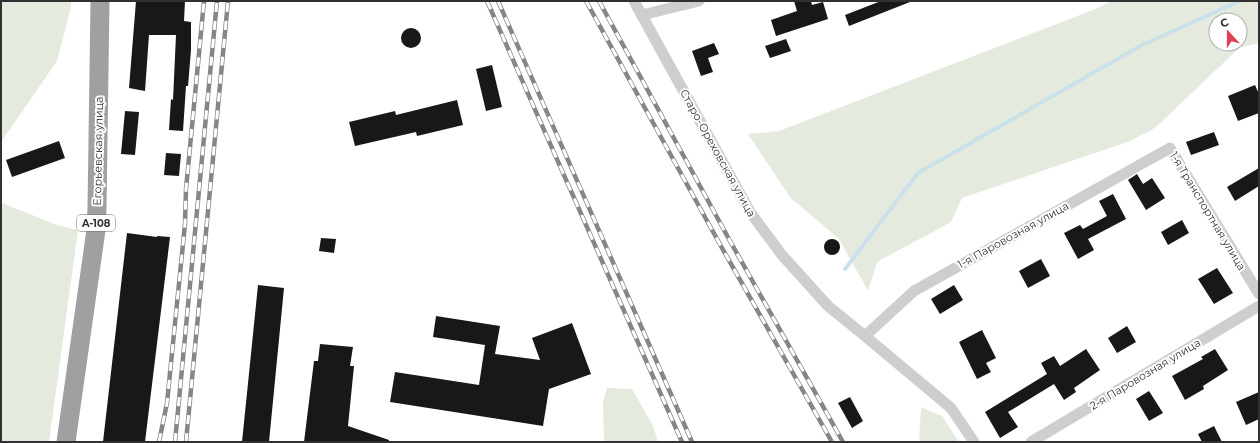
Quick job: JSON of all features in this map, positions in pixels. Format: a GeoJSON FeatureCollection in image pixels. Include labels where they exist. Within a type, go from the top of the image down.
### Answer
{"type":"FeatureCollection","features":[{"type":"Feature","properties":{"kind":"highway","name":"Егорьевская улица"},"geometry":{"type":"LineString","coordinates":[[66,442],[98,208],[100,1]]}},
{"type":"Feature","properties":{"kind":"street","name":"Старо-Ореховская улица"},"geometry":{"type":"LineString","coordinates":[[634,1],[750,212],[782,255],[828,306],[951,408],[974,442]]}},
{"type":"Feature","properties":{"kind":"street"},"geometry":{"type":"LineString","coordinates":[[642,15],[699,1]]}},
{"type":"Feature","properties":{"kind":"street","name":"1-я Паровозная улица"},"geometry":{"type":"LineString","coordinates":[[865,336],[914,291],[1170,148]]}},
{"type":"Feature","properties":{"kind":"street","name":"1-я Транспортная улица"},"geometry":{"type":"LineString","coordinates":[[1170,148],[1259,294]]}},
{"type":"Feature","properties":{"kind":"street","name":"2-я Паровозная улица"},"geometry":{"type":"LineString","coordinates":[[1031,442],[1259,306]]}},
{"type":"Feature","properties":{"kind":"shaded area"},"geometry":{"type":"Polygon","coordinates":[[[1,1],[71,1],[71,7],[57,61],[1,142],[1,1]]]}},
{"type":"Feature","properties":{"kind":"shaded area"},"geometry":{"type":"Polygon","coordinates":[[[1112,1],[1259,1],[1259,43],[1248,46],[1248,12],[1208,12],[1208,52],[1235,52],[1155,128],[1130,141],[962,198],[951,222],[877,262],[868,291],[839,239],[790,197],[748,134],[779,131],[1093,10],[1112,1]]]}},
{"type":"Feature","properties":{"kind":"shaded area"},"geometry":{"type":"Polygon","coordinates":[[[1,201],[2,203],[57,225],[78,230],[49,442],[1,442],[1,201]]]}},
{"type":"Feature","properties":{"kind":"shaded area"},"geometry":{"type":"Polygon","coordinates":[[[607,388],[632,389],[653,426],[658,442],[604,442],[603,402],[607,388]]]}},
{"type":"Feature","properties":{"kind":"shaded area"},"geometry":{"type":"Polygon","coordinates":[[[921,407],[942,416],[959,442],[919,442],[921,407]]]}},
{"type":"Feature","properties":{"kind":"building"},"geometry":{"type":"Polygon","coordinates":[[[136,1],[185,1],[184,21],[191,22],[191,50],[188,86],[186,86],[183,131],[169,130],[171,99],[173,100],[176,35],[149,35],[145,91],[129,88],[136,1]]]}},
{"type":"Feature","properties":{"kind":"building"},"geometry":{"type":"Polygon","coordinates":[[[794,1],[811,1],[812,5],[823,2],[828,19],[776,36],[771,20],[797,11],[794,1]]]}},
{"type":"Feature","properties":{"kind":"building"},"geometry":{"type":"Polygon","coordinates":[[[881,1],[910,2],[849,26],[845,15],[881,1]]]}},
{"type":"Feature","properties":{"kind":"building"},"geometry":{"type":"Polygon","coordinates":[[[411,28],[418,31],[421,38],[418,45],[411,48],[404,45],[401,38],[404,31],[411,28]]]}},
{"type":"Feature","properties":{"kind":"building"},"geometry":{"type":"Polygon","coordinates":[[[786,39],[791,51],[770,58],[765,46],[786,39]]]}},
{"type":"Feature","properties":{"kind":"building"},"geometry":{"type":"Polygon","coordinates":[[[714,43],[719,54],[708,58],[713,72],[701,76],[692,51],[714,43]]]}},
{"type":"Feature","properties":{"kind":"building"},"geometry":{"type":"Polygon","coordinates":[[[492,65],[502,107],[486,111],[476,69],[492,65]]]}},
{"type":"Feature","properties":{"kind":"building"},"geometry":{"type":"Polygon","coordinates":[[[1255,85],[1259,94],[1259,113],[1238,121],[1228,96],[1255,85]]]}},
{"type":"Feature","properties":{"kind":"building"},"geometry":{"type":"Polygon","coordinates":[[[457,100],[463,125],[417,136],[416,132],[355,146],[349,122],[395,111],[396,115],[457,100]]]}},
{"type":"Feature","properties":{"kind":"building"},"geometry":{"type":"Polygon","coordinates":[[[125,111],[139,112],[135,155],[121,154],[125,111]]]}},
{"type":"Feature","properties":{"kind":"building"},"geometry":{"type":"Polygon","coordinates":[[[1214,132],[1219,145],[1191,155],[1186,142],[1214,132]]]}},
{"type":"Feature","properties":{"kind":"building"},"geometry":{"type":"Polygon","coordinates":[[[59,141],[65,158],[12,177],[6,160],[59,141]]]}},
{"type":"Feature","properties":{"kind":"building"},"geometry":{"type":"Polygon","coordinates":[[[166,153],[181,154],[179,176],[164,175],[166,153]]]}},
{"type":"Feature","properties":{"kind":"building"},"geometry":{"type":"Polygon","coordinates":[[[1259,168],[1259,186],[1235,201],[1227,187],[1259,168]]]}},
{"type":"Feature","properties":{"kind":"building"},"geometry":{"type":"Polygon","coordinates":[[[1137,174],[1143,184],[1152,178],[1165,198],[1146,210],[1128,180],[1137,174]]]}},
{"type":"Feature","properties":{"kind":"building"},"geometry":{"type":"Polygon","coordinates":[[[1113,194],[1126,219],[1088,239],[1094,250],[1078,259],[1064,233],[1080,225],[1083,229],[1107,216],[1099,201],[1113,194]]]}},
{"type":"Feature","properties":{"kind":"building"},"geometry":{"type":"Polygon","coordinates":[[[1182,220],[1189,233],[1168,245],[1161,232],[1182,220]]]}},
{"type":"Feature","properties":{"kind":"building"},"geometry":{"type":"Polygon","coordinates":[[[127,233],[157,237],[170,237],[145,442],[103,442],[127,233]]]}},
{"type":"Feature","properties":{"kind":"building"},"geometry":{"type":"Polygon","coordinates":[[[321,238],[336,239],[334,253],[319,251],[321,238]]]}},
{"type":"Feature","properties":{"kind":"building"},"geometry":{"type":"Polygon","coordinates":[[[832,239],[838,241],[840,247],[838,253],[832,255],[826,253],[824,247],[826,241],[832,239]]]}},
{"type":"Feature","properties":{"kind":"building"},"geometry":{"type":"Polygon","coordinates":[[[1041,259],[1050,276],[1028,288],[1019,271],[1041,259]]]}},
{"type":"Feature","properties":{"kind":"building"},"geometry":{"type":"Polygon","coordinates":[[[1217,268],[1233,293],[1214,304],[1198,279],[1217,268]]]}},
{"type":"Feature","properties":{"kind":"building"},"geometry":{"type":"Polygon","coordinates":[[[258,285],[284,288],[269,442],[242,442],[258,285]]]}},
{"type":"Feature","properties":{"kind":"building"},"geometry":{"type":"Polygon","coordinates":[[[954,285],[963,300],[940,314],[931,299],[954,285]]]}},
{"type":"Feature","properties":{"kind":"building"},"geometry":{"type":"Polygon","coordinates":[[[436,316],[500,326],[495,354],[540,360],[532,338],[572,323],[591,374],[549,389],[543,426],[390,402],[395,372],[479,385],[485,345],[433,337],[436,316]]]}},
{"type":"Feature","properties":{"kind":"building"},"geometry":{"type":"Polygon","coordinates":[[[1127,326],[1136,342],[1117,353],[1108,338],[1127,326]]]}},
{"type":"Feature","properties":{"kind":"building"},"geometry":{"type":"Polygon","coordinates":[[[982,330],[996,358],[986,363],[991,372],[977,379],[959,342],[982,330]]]}},
{"type":"Feature","properties":{"kind":"building"},"geometry":{"type":"Polygon","coordinates":[[[320,344],[353,347],[350,366],[354,366],[348,426],[389,440],[389,442],[304,442],[314,361],[318,361],[320,344]]]}},
{"type":"Feature","properties":{"kind":"building"},"geometry":{"type":"Polygon","coordinates":[[[1086,349],[1100,370],[1074,388],[1076,392],[1064,400],[1054,384],[1008,412],[1018,427],[1000,438],[985,412],[1047,374],[1041,363],[1054,356],[1060,366],[1086,349]]]}},
{"type":"Feature","properties":{"kind":"building"},"geometry":{"type":"Polygon","coordinates":[[[1215,349],[1228,370],[1203,386],[1204,389],[1185,400],[1172,376],[1203,359],[1201,357],[1215,349]]]}},
{"type":"Feature","properties":{"kind":"building"},"geometry":{"type":"Polygon","coordinates":[[[1149,391],[1163,413],[1149,421],[1136,399],[1149,391]]]}},
{"type":"Feature","properties":{"kind":"building"},"geometry":{"type":"Polygon","coordinates":[[[1259,392],[1259,419],[1246,425],[1236,402],[1259,392]]]}},
{"type":"Feature","properties":{"kind":"building"},"geometry":{"type":"Polygon","coordinates":[[[850,397],[863,421],[852,428],[838,403],[850,397]]]}},
{"type":"Feature","properties":{"kind":"building"},"geometry":{"type":"Polygon","coordinates":[[[1214,426],[1222,442],[1202,442],[1198,434],[1214,426]]]}},
{"type":"Feature","properties":{"kind":"waterway"},"geometry":{"type":"LineString","coordinates":[[845,269],[918,173],[1142,45],[1240,1]]}},
{"type":"Feature","properties":{"kind":"railway"},"geometry":{"type":"LineString","coordinates":[[159,442],[167,403],[185,224],[186,189],[204,1]]}},
{"type":"Feature","properties":{"kind":"railway"},"geometry":{"type":"LineString","coordinates":[[175,442],[217,1]]}},
{"type":"Feature","properties":{"kind":"railway"},"geometry":{"type":"LineString","coordinates":[[186,442],[228,1]]}},
{"type":"Feature","properties":{"kind":"railway"},"geometry":{"type":"LineString","coordinates":[[487,1],[682,442]]}},
{"type":"Feature","properties":{"kind":"railway"},"geometry":{"type":"LineString","coordinates":[[498,1],[692,442]]}},
{"type":"Feature","properties":{"kind":"railway"},"geometry":{"type":"LineString","coordinates":[[586,1],[722,248],[832,442]]}},
{"type":"Feature","properties":{"kind":"railway"},"geometry":{"type":"LineString","coordinates":[[599,1],[730,241],[843,442]]}}]}
